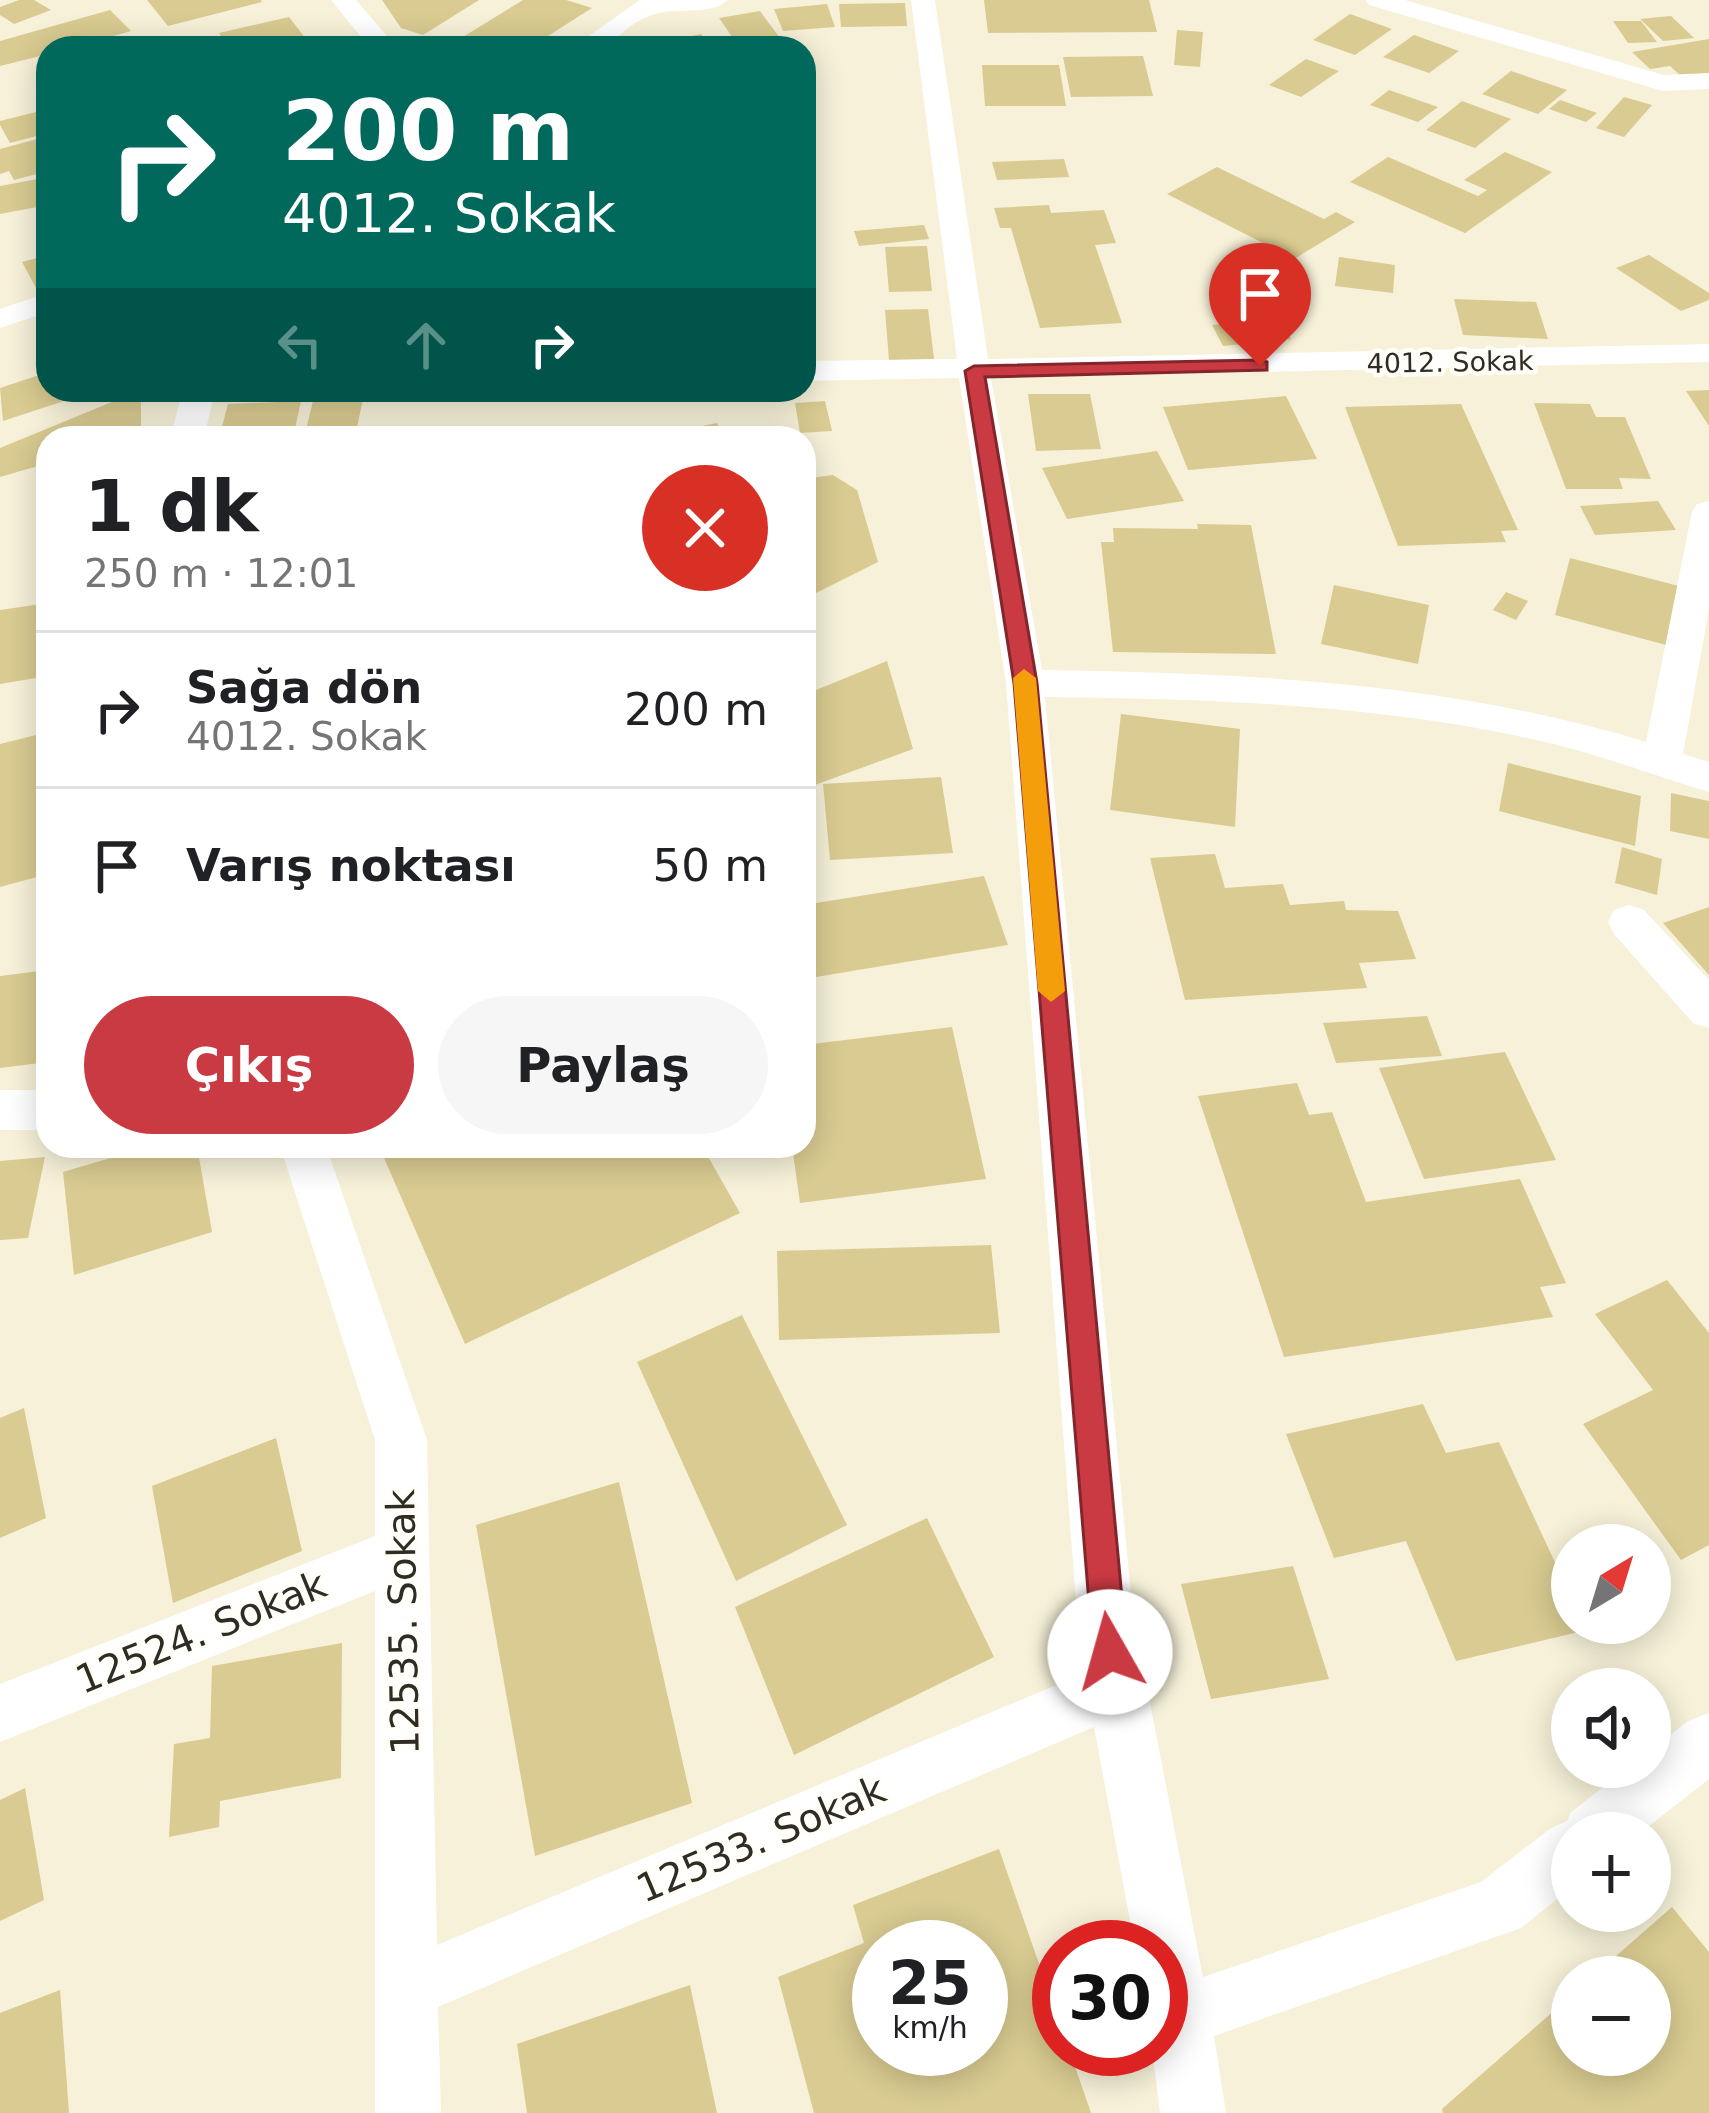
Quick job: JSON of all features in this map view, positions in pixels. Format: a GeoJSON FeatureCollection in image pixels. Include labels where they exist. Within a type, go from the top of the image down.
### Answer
{"type":"FeatureCollection","features":[{"type":"Feature","properties":{"kind":"street"},"geometry":{"type":"LineString","coordinates":[[343,0],[374,36]]}},
{"type":"Feature","properties":{"kind":"street"},"geometry":{"type":"LineString","coordinates":[[603,36],[654,3],[716,0]]}},
{"type":"Feature","properties":{"kind":"street"},"geometry":{"type":"LineString","coordinates":[[923,0],[974,371],[1025,683],[1115,1689],[1162,1920]]}},
{"type":"Feature","properties":{"kind":"street"},"geometry":{"type":"LineString","coordinates":[[1378,0],[1663,83],[1709,81]]}},
{"type":"Feature","properties":{"kind":"street"},"geometry":{"type":"LineString","coordinates":[[0,319],[36,306]]}},
{"type":"Feature","properties":{"kind":"street","name":"4012. Sokak"},"geometry":{"type":"LineString","coordinates":[[816,371],[1709,353]]}},
{"type":"Feature","properties":{"kind":"street"},"geometry":{"type":"LineString","coordinates":[[1662,763],[1709,512]]}},
{"type":"Feature","properties":{"kind":"street"},"geometry":{"type":"LineString","coordinates":[[1025,683],[1150,685],[1382,701],[1520,722],[1709,777]]}},
{"type":"Feature","properties":{"kind":"street"},"geometry":{"type":"LineString","coordinates":[[1629,922],[1709,1010]]}},
{"type":"Feature","properties":{"kind":"street"},"geometry":{"type":"LineString","coordinates":[[0,1110],[36,1110]]}},
{"type":"Feature","properties":{"kind":"street","name":"12535. Sokak"},"geometry":{"type":"LineString","coordinates":[[307,1158],[401,1440],[408,2113]]}},
{"type":"Feature","properties":{"kind":"street","name":"12524. Sokak"},"geometry":{"type":"LineString","coordinates":[[0,1713],[402,1553]]}},
{"type":"Feature","properties":{"kind":"street","name":"12533. Sokak"},"geometry":{"type":"LineString","coordinates":[[407,1989],[1115,1689]]}},
{"type":"Feature","properties":{"kind":"street"},"geometry":{"type":"LineString","coordinates":[[1619,1812],[1709,1742]]}},
{"type":"Feature","properties":{"kind":"street"},"geometry":{"type":"LineString","coordinates":[[1188,2014],[1498,1906],[1551,1865]]}},
{"type":"Feature","properties":{"kind":"street"},"geometry":{"type":"LineString","coordinates":[[1188,2073],[1193,2113]]}},
{"type":"Feature","properties":{"kind":"building"},"geometry":{"type":"Polygon","coordinates":[[[34,0],[51,10],[14,24],[0,15],[0,7],[34,0]]]}},
{"type":"Feature","properties":{"kind":"building"},"geometry":{"type":"Polygon","coordinates":[[[147,0],[261,0],[262,2],[168,26],[147,0]]]}},
{"type":"Feature","properties":{"kind":"building"},"geometry":{"type":"Polygon","coordinates":[[[382,0],[479,0],[423,35],[401,28],[382,0]]]}},
{"type":"Feature","properties":{"kind":"building"},"geometry":{"type":"Polygon","coordinates":[[[523,0],[566,0],[592,8],[548,36],[464,36],[523,0]]]}},
{"type":"Feature","properties":{"kind":"building"},"geometry":{"type":"Polygon","coordinates":[[[984,0],[1149,0],[1157,32],[988,33],[984,0]]]}},
{"type":"Feature","properties":{"kind":"building"},"geometry":{"type":"Polygon","coordinates":[[[905,3],[907,26],[841,27],[839,4],[905,3]]]}},
{"type":"Feature","properties":{"kind":"building"},"geometry":{"type":"Polygon","coordinates":[[[827,4],[835,27],[783,31],[774,9],[827,4]]]}},
{"type":"Feature","properties":{"kind":"building"},"geometry":{"type":"Polygon","coordinates":[[[110,10],[131,31],[113,36],[36,36],[36,57],[0,66],[0,41],[110,10]]]}},
{"type":"Feature","properties":{"kind":"building"},"geometry":{"type":"Polygon","coordinates":[[[760,11],[779,36],[732,36],[719,18],[760,11]]]}},
{"type":"Feature","properties":{"kind":"building"},"geometry":{"type":"Polygon","coordinates":[[[1350,14],[1392,29],[1355,55],[1313,40],[1350,14]]]}},
{"type":"Feature","properties":{"kind":"building"},"geometry":{"type":"Polygon","coordinates":[[[1671,16],[1694,38],[1663,41],[1640,19],[1671,16]]]}},
{"type":"Feature","properties":{"kind":"building"},"geometry":{"type":"Polygon","coordinates":[[[289,17],[304,36],[221,36],[219,33],[289,17]]]}},
{"type":"Feature","properties":{"kind":"building"},"geometry":{"type":"Polygon","coordinates":[[[1613,21],[1641,21],[1657,42],[1628,43],[1613,21]]]}},
{"type":"Feature","properties":{"kind":"building"},"geometry":{"type":"Polygon","coordinates":[[[1177,30],[1203,32],[1200,67],[1174,65],[1177,30]]]}},
{"type":"Feature","properties":{"kind":"building"},"geometry":{"type":"Polygon","coordinates":[[[1414,35],[1459,51],[1429,73],[1383,57],[1414,35]]]}},
{"type":"Feature","properties":{"kind":"building"},"geometry":{"type":"Polygon","coordinates":[[[1709,39],[1709,74],[1682,77],[1670,66],[1650,69],[1632,52],[1709,39]]]}},
{"type":"Feature","properties":{"kind":"building"},"geometry":{"type":"Polygon","coordinates":[[[1143,56],[1153,96],[1071,97],[1063,57],[1143,56]]]}},
{"type":"Feature","properties":{"kind":"building"},"geometry":{"type":"Polygon","coordinates":[[[1306,59],[1339,71],[1301,97],[1269,85],[1306,59]]]}},
{"type":"Feature","properties":{"kind":"building"},"geometry":{"type":"Polygon","coordinates":[[[982,65],[1059,65],[1066,106],[985,106],[982,65]]]}},
{"type":"Feature","properties":{"kind":"building"},"geometry":{"type":"Polygon","coordinates":[[[1511,71],[1567,90],[1538,114],[1482,94],[1511,71]]]}},
{"type":"Feature","properties":{"kind":"building"},"geometry":{"type":"Polygon","coordinates":[[[1389,90],[1438,107],[1418,122],[1370,105],[1389,90]]]}},
{"type":"Feature","properties":{"kind":"building"},"geometry":{"type":"Polygon","coordinates":[[[1624,97],[1652,105],[1624,137],[1596,128],[1624,97]]]}},
{"type":"Feature","properties":{"kind":"building"},"geometry":{"type":"Polygon","coordinates":[[[1560,100],[1597,113],[1586,122],[1549,109],[1560,100]]]}},
{"type":"Feature","properties":{"kind":"building"},"geometry":{"type":"Polygon","coordinates":[[[1462,101],[1511,119],[1475,148],[1426,130],[1462,101]]]}},
{"type":"Feature","properties":{"kind":"building"},"geometry":{"type":"Polygon","coordinates":[[[36,112],[36,136],[10,143],[0,121],[36,112]]]}},
{"type":"Feature","properties":{"kind":"building"},"geometry":{"type":"Polygon","coordinates":[[[36,139],[36,174],[14,180],[9,171],[0,174],[0,149],[36,139]]]}},
{"type":"Feature","properties":{"kind":"building"},"geometry":{"type":"Polygon","coordinates":[[[1505,152],[1552,172],[1465,233],[1350,182],[1388,157],[1478,196],[1487,190],[1464,180],[1505,152]]]}},
{"type":"Feature","properties":{"kind":"building"},"geometry":{"type":"Polygon","coordinates":[[[1064,159],[1069,177],[997,180],[992,162],[1064,159]]]}},
{"type":"Feature","properties":{"kind":"building"},"geometry":{"type":"Polygon","coordinates":[[[1217,167],[1324,219],[1336,212],[1355,222],[1294,259],[1167,194],[1217,167]]]}},
{"type":"Feature","properties":{"kind":"building"},"geometry":{"type":"Polygon","coordinates":[[[36,179],[36,207],[0,214],[0,186],[36,179]]]}},
{"type":"Feature","properties":{"kind":"building"},"geometry":{"type":"Polygon","coordinates":[[[1049,205],[1051,213],[1104,210],[1116,243],[1095,245],[1122,323],[1040,328],[1011,228],[1000,228],[994,208],[1049,205]]]}},
{"type":"Feature","properties":{"kind":"building"},"geometry":{"type":"Polygon","coordinates":[[[924,225],[929,239],[859,246],[854,231],[924,225]]]}},
{"type":"Feature","properties":{"kind":"building"},"geometry":{"type":"Polygon","coordinates":[[[927,246],[932,291],[889,292],[885,247],[927,246]]]}},
{"type":"Feature","properties":{"kind":"building"},"geometry":{"type":"Polygon","coordinates":[[[1649,255],[1709,293],[1709,300],[1681,311],[1616,268],[1649,255]]]}},
{"type":"Feature","properties":{"kind":"building"},"geometry":{"type":"Polygon","coordinates":[[[1339,257],[1395,265],[1393,293],[1335,286],[1339,257]]]}},
{"type":"Feature","properties":{"kind":"building"},"geometry":{"type":"Polygon","coordinates":[[[36,258],[36,288],[22,262],[36,258]]]}},
{"type":"Feature","properties":{"kind":"building"},"geometry":{"type":"Polygon","coordinates":[[[1454,299],[1536,302],[1548,339],[1463,335],[1454,299]]]}},
{"type":"Feature","properties":{"kind":"building"},"geometry":{"type":"Polygon","coordinates":[[[1270,301],[1291,339],[1223,346],[1212,325],[1246,322],[1237,305],[1270,301]]]}},
{"type":"Feature","properties":{"kind":"building"},"geometry":{"type":"Polygon","coordinates":[[[928,309],[934,359],[889,360],[885,310],[928,309]]]}},
{"type":"Feature","properties":{"kind":"building"},"geometry":{"type":"Polygon","coordinates":[[[36,376],[36,402],[61,402],[3,421],[0,388],[36,376]]]}},
{"type":"Feature","properties":{"kind":"building"},"geometry":{"type":"Polygon","coordinates":[[[1709,390],[1709,426],[1686,391],[1709,390]]]}},
{"type":"Feature","properties":{"kind":"building"},"geometry":{"type":"Polygon","coordinates":[[[1028,394],[1090,394],[1101,449],[1036,451],[1028,394]]]}},
{"type":"Feature","properties":{"kind":"building"},"geometry":{"type":"Polygon","coordinates":[[[1286,396],[1317,459],[1188,470],[1163,407],[1286,396]]]}},
{"type":"Feature","properties":{"kind":"building"},"geometry":{"type":"Polygon","coordinates":[[[825,401],[832,431],[799,426],[795,403],[825,401]]]}},
{"type":"Feature","properties":{"kind":"building"},"geometry":{"type":"Polygon","coordinates":[[[112,402],[141,402],[141,426],[53,426],[112,402]]]}},
{"type":"Feature","properties":{"kind":"building"},"geometry":{"type":"Polygon","coordinates":[[[301,402],[296,426],[222,426],[228,404],[301,402]]]}},
{"type":"Feature","properties":{"kind":"building"},"geometry":{"type":"Polygon","coordinates":[[[313,402],[362,402],[357,426],[307,426],[313,402]]]}},
{"type":"Feature","properties":{"kind":"building"},"geometry":{"type":"Polygon","coordinates":[[[1534,403],[1590,404],[1596,417],[1625,417],[1651,479],[1619,478],[1623,489],[1566,489],[1534,403]]]}},
{"type":"Feature","properties":{"kind":"building"},"geometry":{"type":"Polygon","coordinates":[[[1461,404],[1518,530],[1501,531],[1506,542],[1398,546],[1345,407],[1461,404]]]}},
{"type":"Feature","properties":{"kind":"building"},"geometry":{"type":"Polygon","coordinates":[[[36,433],[36,466],[0,477],[0,448],[36,433]]]}},
{"type":"Feature","properties":{"kind":"building"},"geometry":{"type":"Polygon","coordinates":[[[1157,451],[1184,501],[1067,519],[1042,468],[1157,451]]]}},
{"type":"Feature","properties":{"kind":"building"},"geometry":{"type":"Polygon","coordinates":[[[833,475],[857,490],[878,562],[816,593],[816,477],[833,475]]]}},
{"type":"Feature","properties":{"kind":"building"},"geometry":{"type":"Polygon","coordinates":[[[1658,501],[1676,530],[1595,535],[1580,506],[1658,501]]]}},
{"type":"Feature","properties":{"kind":"building"},"geometry":{"type":"Polygon","coordinates":[[[1197,524],[1251,525],[1276,654],[1113,652],[1101,542],[1114,542],[1113,528],[1198,529],[1197,524]]]}},
{"type":"Feature","properties":{"kind":"building"},"geometry":{"type":"Polygon","coordinates":[[[1570,558],[1679,586],[1666,645],[1555,615],[1570,558]]]}},
{"type":"Feature","properties":{"kind":"building"},"geometry":{"type":"Polygon","coordinates":[[[1334,585],[1429,605],[1418,664],[1321,644],[1334,585]]]}},
{"type":"Feature","properties":{"kind":"building"},"geometry":{"type":"Polygon","coordinates":[[[1506,592],[1528,601],[1516,620],[1493,610],[1506,592]]]}},
{"type":"Feature","properties":{"kind":"building"},"geometry":{"type":"Polygon","coordinates":[[[36,605],[36,678],[0,684],[0,610],[36,605]]]}},
{"type":"Feature","properties":{"kind":"building"},"geometry":{"type":"Polygon","coordinates":[[[887,661],[913,749],[816,785],[816,690],[887,661]]]}},
{"type":"Feature","properties":{"kind":"building"},"geometry":{"type":"Polygon","coordinates":[[[1121,714],[1240,729],[1235,827],[1110,810],[1121,714]]]}},
{"type":"Feature","properties":{"kind":"building"},"geometry":{"type":"Polygon","coordinates":[[[36,735],[36,877],[0,887],[0,744],[36,735]]]}},
{"type":"Feature","properties":{"kind":"building"},"geometry":{"type":"Polygon","coordinates":[[[1508,763],[1641,796],[1635,846],[1499,811],[1508,763]]]}},
{"type":"Feature","properties":{"kind":"building"},"geometry":{"type":"Polygon","coordinates":[[[941,777],[953,853],[830,860],[823,784],[941,777]]]}},
{"type":"Feature","properties":{"kind":"building"},"geometry":{"type":"Polygon","coordinates":[[[1671,793],[1709,801],[1709,839],[1670,831],[1671,793]]]}},
{"type":"Feature","properties":{"kind":"building"},"geometry":{"type":"Polygon","coordinates":[[[1622,847],[1662,859],[1657,895],[1615,883],[1622,847]]]}},
{"type":"Feature","properties":{"kind":"building"},"geometry":{"type":"Polygon","coordinates":[[[1215,854],[1225,888],[1283,884],[1290,905],[1344,901],[1346,910],[1398,911],[1416,959],[1359,963],[1367,988],[1185,1000],[1150,858],[1215,854]]]}},
{"type":"Feature","properties":{"kind":"building"},"geometry":{"type":"Polygon","coordinates":[[[984,876],[1008,945],[816,977],[816,903],[984,876]]]}},
{"type":"Feature","properties":{"kind":"building"},"geometry":{"type":"Polygon","coordinates":[[[1709,907],[1709,975],[1663,923],[1709,907]]]}},
{"type":"Feature","properties":{"kind":"building"},"geometry":{"type":"Polygon","coordinates":[[[36,972],[36,1064],[0,1068],[0,976],[36,972]]]}},
{"type":"Feature","properties":{"kind":"building"},"geometry":{"type":"Polygon","coordinates":[[[1427,1016],[1442,1056],[1336,1063],[1323,1023],[1427,1016]]]}},
{"type":"Feature","properties":{"kind":"building"},"geometry":{"type":"Polygon","coordinates":[[[952,1027],[986,1179],[800,1203],[794,1158],[816,1158],[816,1044],[952,1027]]]}},
{"type":"Feature","properties":{"kind":"building"},"geometry":{"type":"Polygon","coordinates":[[[1505,1052],[1556,1160],[1424,1179],[1379,1068],[1505,1052]]]}},
{"type":"Feature","properties":{"kind":"building"},"geometry":{"type":"Polygon","coordinates":[[[1297,1083],[1309,1115],[1332,1112],[1366,1202],[1520,1179],[1566,1283],[1540,1287],[1553,1317],[1284,1357],[1198,1096],[1297,1083]]]}},
{"type":"Feature","properties":{"kind":"building"},"geometry":{"type":"Polygon","coordinates":[[[45,1158],[28,1238],[0,1240],[0,1161],[45,1158]]]}},
{"type":"Feature","properties":{"kind":"building"},"geometry":{"type":"Polygon","coordinates":[[[110,1158],[199,1158],[212,1232],[74,1275],[63,1172],[110,1158]]]}},
{"type":"Feature","properties":{"kind":"building"},"geometry":{"type":"Polygon","coordinates":[[[384,1158],[709,1158],[740,1213],[465,1344],[384,1158]]]}},
{"type":"Feature","properties":{"kind":"building"},"geometry":{"type":"Polygon","coordinates":[[[991,1245],[1000,1333],[779,1340],[777,1251],[991,1245]]]}},
{"type":"Feature","properties":{"kind":"building"},"geometry":{"type":"Polygon","coordinates":[[[1667,1280],[1709,1333],[1709,1545],[1681,1560],[1671,1546],[1671,1524],[1655,1524],[1583,1424],[1653,1390],[1595,1314],[1667,1280]]]}},
{"type":"Feature","properties":{"kind":"building"},"geometry":{"type":"Polygon","coordinates":[[[742,1315],[847,1525],[736,1581],[637,1362],[742,1315]]]}},
{"type":"Feature","properties":{"kind":"building"},"geometry":{"type":"Polygon","coordinates":[[[1423,1404],[1446,1453],[1499,1442],[1551,1554],[1551,1639],[1456,1661],[1406,1541],[1334,1558],[1286,1434],[1423,1404]]]}},
{"type":"Feature","properties":{"kind":"building"},"geometry":{"type":"Polygon","coordinates":[[[24,1408],[46,1518],[0,1538],[0,1418],[24,1408]]]}},
{"type":"Feature","properties":{"kind":"building"},"geometry":{"type":"Polygon","coordinates":[[[276,1438],[302,1551],[173,1603],[152,1486],[276,1438]]]}},
{"type":"Feature","properties":{"kind":"building"},"geometry":{"type":"Polygon","coordinates":[[[619,1482],[692,1803],[535,1856],[476,1525],[619,1482]]]}},
{"type":"Feature","properties":{"kind":"building"},"geometry":{"type":"Polygon","coordinates":[[[927,1518],[994,1657],[794,1755],[735,1607],[927,1518]]]}},
{"type":"Feature","properties":{"kind":"building"},"geometry":{"type":"Polygon","coordinates":[[[1293,1566],[1329,1679],[1211,1699],[1181,1584],[1293,1566]]]}},
{"type":"Feature","properties":{"kind":"building"},"geometry":{"type":"Polygon","coordinates":[[[342,1643],[341,1778],[220,1801],[219,1827],[169,1837],[174,1744],[210,1738],[212,1666],[342,1643]]]}},
{"type":"Feature","properties":{"kind":"building"},"geometry":{"type":"Polygon","coordinates":[[[25,1788],[44,1900],[0,1921],[0,1800],[25,1788]]]}},
{"type":"Feature","properties":{"kind":"building"},"geometry":{"type":"Polygon","coordinates":[[[999,1849],[1032,1944],[1032,2076],[1078,2076],[1091,2113],[814,2113],[778,1977],[852,1948],[852,2076],[1008,2076],[1008,1920],[857,1920],[853,1905],[999,1849]]]}},
{"type":"Feature","properties":{"kind":"building"},"geometry":{"type":"Polygon","coordinates":[[[1671,1908],[1709,1952],[1709,2113],[1443,2113],[1442,2109],[1551,2013],[1551,2076],[1671,2076],[1671,1956],[1616,1956],[1643,1932],[1671,1932],[1671,1908]]]}},
{"type":"Feature","properties":{"kind":"building"},"geometry":{"type":"Polygon","coordinates":[[[690,1985],[717,2113],[527,2113],[517,2044],[690,1985]]]}},
{"type":"Feature","properties":{"kind":"building"},"geometry":{"type":"Polygon","coordinates":[[[60,1990],[69,2113],[0,2113],[0,2013],[60,1990]]]}},
{"type":"Feature","properties":{"kind":"slow traffic"},"geometry":{"type":"LineString","coordinates":[[1024,678],[1051,991]]}},
{"type":"Feature","properties":{"kind":"route"},"geometry":{"type":"LineString","coordinates":[[1110,1652],[1025,683],[974,371],[1260,366]]}}]}
